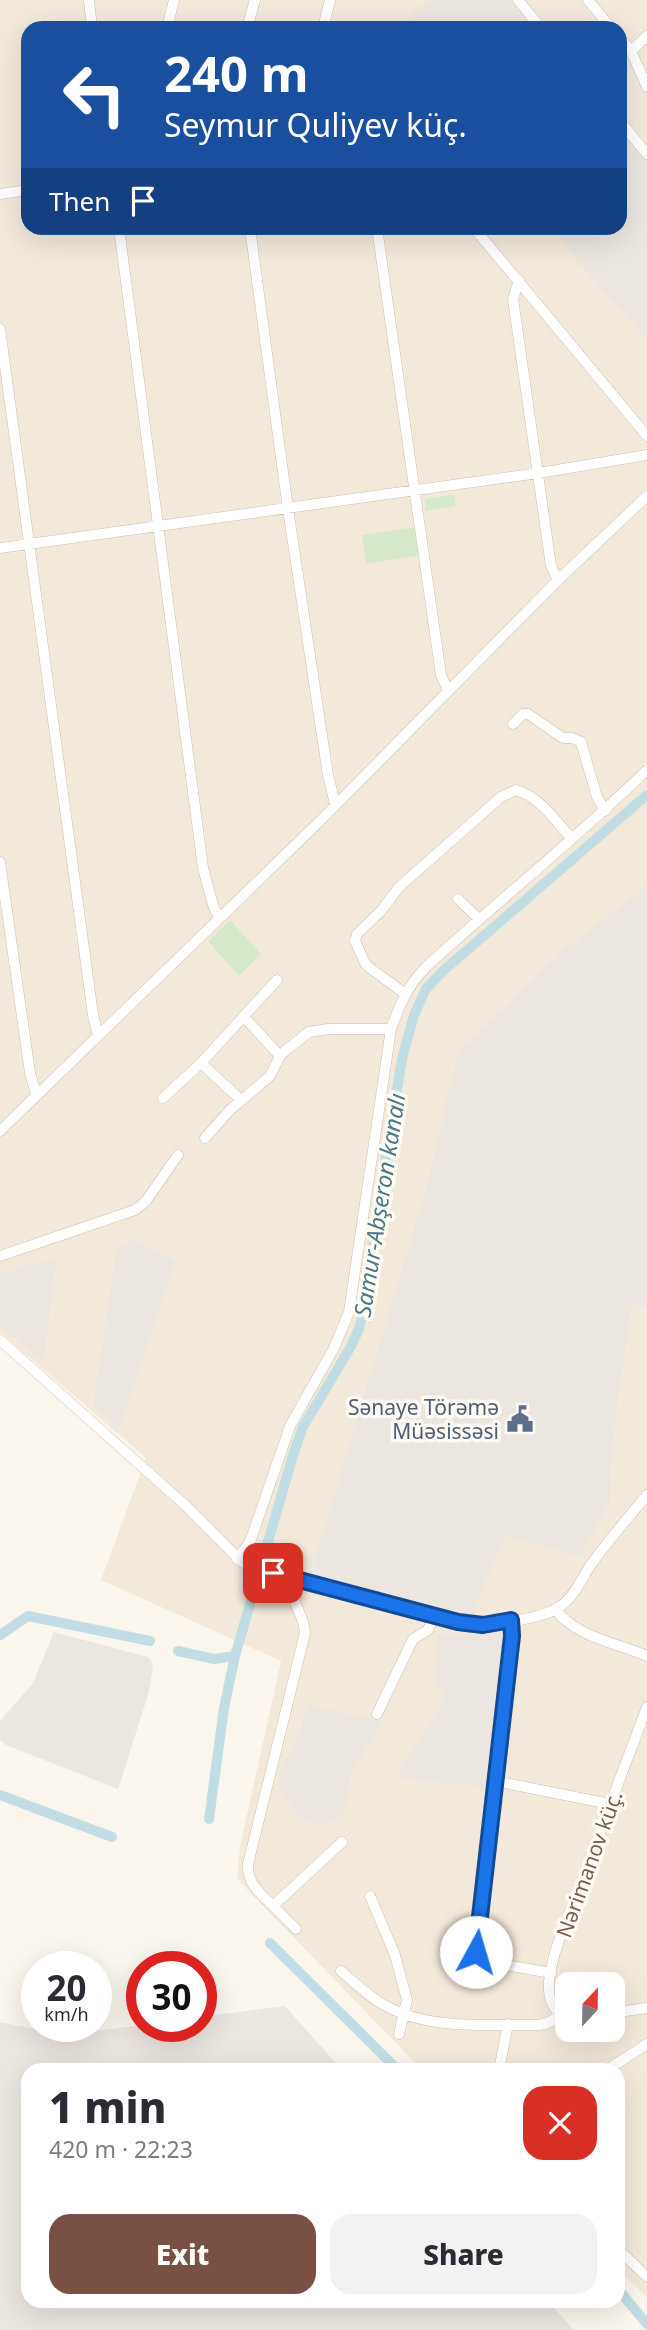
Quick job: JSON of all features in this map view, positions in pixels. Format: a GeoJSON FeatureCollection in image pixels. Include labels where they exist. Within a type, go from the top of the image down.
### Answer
{"type":"FeatureCollection","features":[{"type":"Feature","properties":{"kind":"street"},"geometry":{"type":"LineString","coordinates":[[89,0],[91,21]]}},
{"type":"Feature","properties":{"kind":"street"},"geometry":{"type":"LineString","coordinates":[[169,21],[174,0]]}},
{"type":"Feature","properties":{"kind":"street"},"geometry":{"type":"LineString","coordinates":[[249,21],[255,0]]}},
{"type":"Feature","properties":{"kind":"street"},"geometry":{"type":"LineString","coordinates":[[325,21],[330,0]]}},
{"type":"Feature","properties":{"kind":"street"},"geometry":{"type":"LineString","coordinates":[[518,0],[535,21]]}},
{"type":"Feature","properties":{"kind":"street"},"geometry":{"type":"LineString","coordinates":[[588,0],[605,21]]}},
{"type":"Feature","properties":{"kind":"street"},"geometry":{"type":"LineString","coordinates":[[631,51],[647,36]]}},
{"type":"Feature","properties":{"kind":"street"},"geometry":{"type":"LineString","coordinates":[[627,46],[647,87]]}},
{"type":"Feature","properties":{"kind":"street"},"geometry":{"type":"LineString","coordinates":[[627,130],[647,154]]}},
{"type":"Feature","properties":{"kind":"street"},"geometry":{"type":"LineString","coordinates":[[0,194],[21,191]]}},
{"type":"Feature","properties":{"kind":"street"},"geometry":{"type":"LineString","coordinates":[[120,235],[203,868],[219,918]]}},
{"type":"Feature","properties":{"kind":"street"},"geometry":{"type":"LineString","coordinates":[[251,235],[288,509],[328,775],[335,804]]}},
{"type":"Feature","properties":{"kind":"street"},"geometry":{"type":"LineString","coordinates":[[378,235],[443,683],[449,690]]}},
{"type":"Feature","properties":{"kind":"street"},"geometry":{"type":"LineString","coordinates":[[480,235],[647,436]]}},
{"type":"Feature","properties":{"kind":"street"},"geometry":{"type":"LineString","coordinates":[[519,280],[513,299],[551,566],[558,580]]}},
{"type":"Feature","properties":{"kind":"street"},"geometry":{"type":"LineString","coordinates":[[0,329],[93,1015],[98,1035]]}},
{"type":"Feature","properties":{"kind":"street"},"geometry":{"type":"LineString","coordinates":[[0,548],[539,473],[647,455]]}},
{"type":"Feature","properties":{"kind":"street"},"geometry":{"type":"LineString","coordinates":[[0,1131],[335,804],[558,580],[647,496]]}},
{"type":"Feature","properties":{"kind":"street"},"geometry":{"type":"LineString","coordinates":[[513,724],[523,714],[528,714],[563,738],[581,742],[597,797],[605,811]]}},
{"type":"Feature","properties":{"kind":"street"},"geometry":{"type":"LineString","coordinates":[[237,1559],[250,1542],[290,1426],[334,1348],[349,1312],[391,1029],[404,993],[427,966],[605,811],[647,770]]}},
{"type":"Feature","properties":{"kind":"street"},"geometry":{"type":"LineString","coordinates":[[404,993],[366,965],[355,941],[357,934],[381,911],[399,887],[501,797],[516,790],[528,793],[539,801],[571,838]]}},
{"type":"Feature","properties":{"kind":"street"},"geometry":{"type":"LineString","coordinates":[[0,862],[30,1073],[36,1094]]}},
{"type":"Feature","properties":{"kind":"street"},"geometry":{"type":"LineString","coordinates":[[458,898],[479,919]]}},
{"type":"Feature","properties":{"kind":"street"},"geometry":{"type":"LineString","coordinates":[[163,1098],[201,1063],[277,980]]}},
{"type":"Feature","properties":{"kind":"street"},"geometry":{"type":"LineString","coordinates":[[244,1017],[280,1056]]}},
{"type":"Feature","properties":{"kind":"street"},"geometry":{"type":"LineString","coordinates":[[205,1138],[216,1123],[270,1076],[280,1056],[309,1032],[317,1029],[391,1029]]}},
{"type":"Feature","properties":{"kind":"street"},"geometry":{"type":"LineString","coordinates":[[201,1063],[241,1100]]}},
{"type":"Feature","properties":{"kind":"street"},"geometry":{"type":"LineString","coordinates":[[0,1256],[135,1210],[146,1201],[178,1155]]}},
{"type":"Feature","properties":{"kind":"street"},"geometry":{"type":"LineString","coordinates":[[0,1340],[185,1505],[237,1559],[249,1567],[434,1616],[473,1625],[511,1620],[555,1609],[564,1604],[647,1495]]}},
{"type":"Feature","properties":{"kind":"street"},"geometry":{"type":"LineString","coordinates":[[296,1929],[250,1882],[247,1874],[305,1633],[303,1620],[293,1599],[297,1579]]}},
{"type":"Feature","properties":{"kind":"street"},"geometry":{"type":"LineString","coordinates":[[555,1609],[563,1620],[579,1630],[647,1656]]}},
{"type":"Feature","properties":{"kind":"street"},"geometry":{"type":"LineString","coordinates":[[377,1714],[413,1639],[428,1630],[434,1616]]}},
{"type":"Feature","properties":{"kind":"street"},"geometry":{"type":"LineString","coordinates":[[511,1620],[512,1636],[476,1952],[484,1961],[551,1973]]}},
{"type":"Feature","properties":{"kind":"street","name":"Nərimanov küç."},"geometry":{"type":"LineString","coordinates":[[555,2009],[549,1984],[551,1973],[570,1913],[647,1707]]}},
{"type":"Feature","properties":{"kind":"street"},"geometry":{"type":"LineString","coordinates":[[495,1781],[610,1804]]}},
{"type":"Feature","properties":{"kind":"street"},"geometry":{"type":"LineString","coordinates":[[273,1906],[342,1842]]}},
{"type":"Feature","properties":{"kind":"street"},"geometry":{"type":"LineString","coordinates":[[370,1896],[400,1971],[407,2000],[398,2034]]}},
{"type":"Feature","properties":{"kind":"street"},"geometry":{"type":"LineString","coordinates":[[341,1971],[383,2005],[416,2019],[539,2025],[555,2019]]}},
{"type":"Feature","properties":{"kind":"street"},"geometry":{"type":"LineString","coordinates":[[625,2011],[647,2008]]}},
{"type":"Feature","properties":{"kind":"street"},"geometry":{"type":"LineString","coordinates":[[500,2063],[508,2024]]}},
{"type":"Feature","properties":{"kind":"street"},"geometry":{"type":"LineString","coordinates":[[618,2063],[647,2044]]}},
{"type":"Feature","properties":{"kind":"street"},"geometry":{"type":"LineString","coordinates":[[625,2256],[647,2277]]}},
{"type":"Feature","properties":{"kind":"shaded area"},"geometry":{"type":"Polygon","coordinates":[[[0,0],[647,0],[647,2297],[625,2277],[625,2063],[415,2063],[237,1879],[240,1846],[281,1661],[101,1580],[146,1458],[0,1332],[0,0]]]}},
{"type":"Feature","properties":{"kind":"shaded area"},"geometry":{"type":"Polygon","coordinates":[[[428,0],[510,0],[528,21],[408,21],[428,0]]]}},
{"type":"Feature","properties":{"kind":"shaded area"},"geometry":{"type":"Polygon","coordinates":[[[627,136],[647,160],[647,340],[557,235],[627,235],[627,136]]]}},
{"type":"Feature","properties":{"kind":"shaded area"},"geometry":{"type":"Polygon","coordinates":[[[647,881],[647,1308],[632,1304],[617,1407],[610,1502],[580,1556],[505,1535],[471,1617],[311,1573],[426,1188],[458,1053],[564,950],[640,892],[647,881]]]}},
{"type":"Feature","properties":{"kind":"shaded area"},"geometry":{"type":"Polygon","coordinates":[[[134,1240],[176,1260],[120,1428],[93,1407],[116,1251],[134,1240]]]}},
{"type":"Feature","properties":{"kind":"shaded area"},"geometry":{"type":"Polygon","coordinates":[[[56,1259],[44,1363],[0,1325],[0,1275],[29,1264],[56,1259]]]}},
{"type":"Feature","properties":{"kind":"shaded area"},"geometry":{"type":"Polygon","coordinates":[[[54,1632],[148,1657],[151,1661],[153,1667],[149,1692],[118,1789],[6,1745],[0,1740],[0,1721],[33,1683],[54,1632]]]}},
{"type":"Feature","properties":{"kind":"shaded area"},"geometry":{"type":"Polygon","coordinates":[[[505,1633],[491,1788],[400,1778],[398,1772],[442,1704],[445,1689],[434,1686],[438,1635],[505,1633]]]}},
{"type":"Feature","properties":{"kind":"shaded area"},"geometry":{"type":"Polygon","coordinates":[[[307,1705],[384,1721],[351,1773],[343,1816],[321,1825],[302,1819],[281,1795],[278,1775],[299,1736],[307,1705]]]}},
{"type":"Feature","properties":{"kind":"shaded area"},"geometry":{"type":"Polygon","coordinates":[[[285,2006],[336,2063],[21,2063],[21,2308],[554,2308],[574,2330],[0,2330],[0,2022],[21,2026],[21,2042],[112,2042],[112,2029],[126,2027],[126,2042],[217,2042],[217,2015],[285,2006]]]}},
{"type":"Feature","properties":{"kind":"green space"},"geometry":{"type":"Polygon","coordinates":[[[454,495],[456,506],[426,511],[425,499],[454,495]]]}},
{"type":"Feature","properties":{"kind":"green space"},"geometry":{"type":"Polygon","coordinates":[[[417,527],[421,555],[366,564],[362,535],[417,527]]]}},
{"type":"Feature","properties":{"kind":"green space"},"geometry":{"type":"Polygon","coordinates":[[[230,920],[261,954],[239,976],[208,941],[230,920]]]}},
{"type":"Feature","properties":{"kind":"waterway","name":"Samur-Abşeron kanalı"},"geometry":{"type":"LineString","coordinates":[[209,1819],[224,1708],[235,1656],[294,1452],[303,1427],[359,1329],[402,1059],[414,1015],[426,989],[443,971],[647,795]]}},
{"type":"Feature","properties":{"kind":"waterway"},"geometry":{"type":"LineString","coordinates":[[0,1635],[28,1616],[150,1641]]}},
{"type":"Feature","properties":{"kind":"waterway"},"geometry":{"type":"LineString","coordinates":[[178,1651],[214,1659],[235,1656]]}},
{"type":"Feature","properties":{"kind":"waterway","name":"Samur-Abşeron kanalı"},"geometry":{"type":"LineString","coordinates":[[0,1795],[112,1837]]}},
{"type":"Feature","properties":{"kind":"waterway"},"geometry":{"type":"LineString","coordinates":[[270,1943],[391,2063]]}},
{"type":"Feature","properties":{"kind":"waterway"},"geometry":{"type":"LineString","coordinates":[[625,2297],[647,2324]]}},
{"type":"Feature","properties":{"kind":"place","name":"Sənaye Törəmə Müəsissəsi"},"geometry":{"type":"Point","coordinates":[520,1419]}},
{"type":"Feature","properties":{"kind":"route"},"geometry":{"type":"LineString","coordinates":[[273,1573],[473,1625],[511,1620],[512,1636],[476,1952]]}}]}
